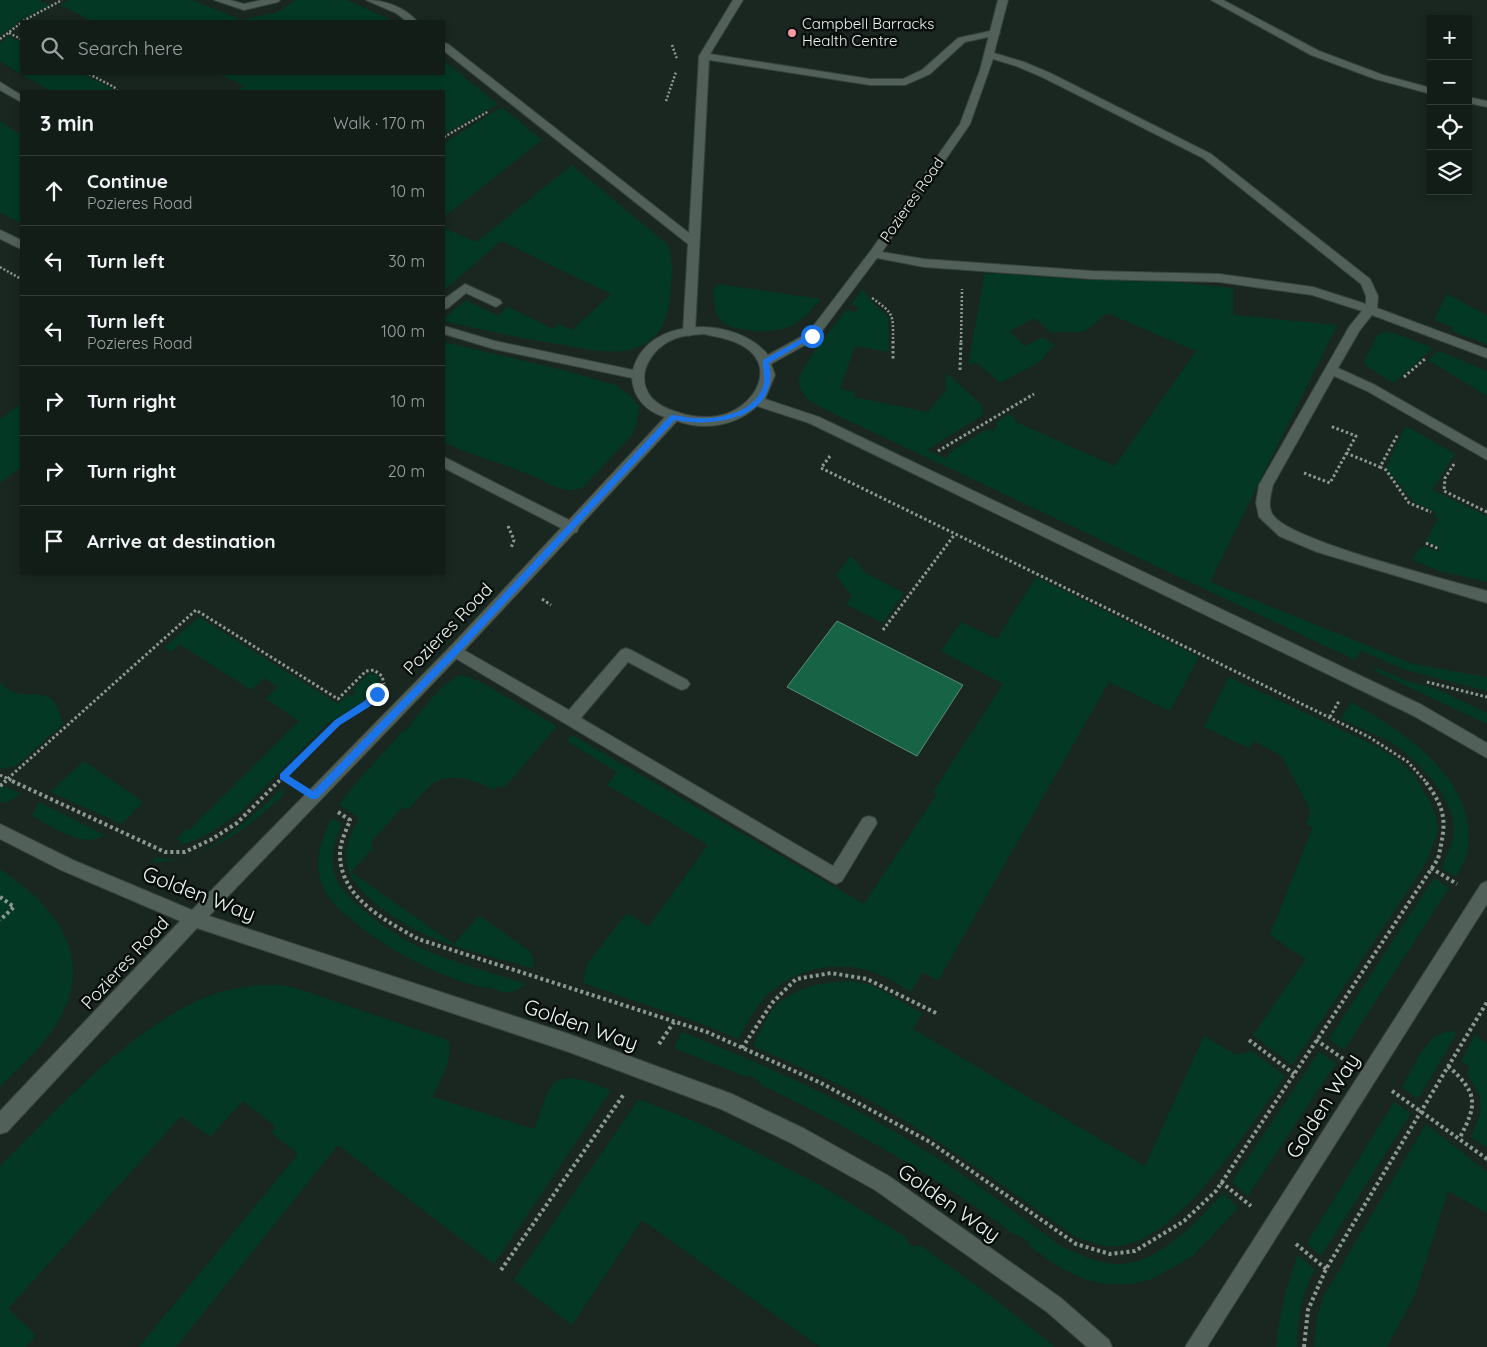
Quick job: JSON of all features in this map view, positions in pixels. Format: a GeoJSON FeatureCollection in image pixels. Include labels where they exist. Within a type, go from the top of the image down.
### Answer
{"type":"FeatureCollection","features":[{"type":"Feature","properties":{"kind":"street"},"geometry":{"type":"LineString","coordinates":[[219,0],[244,6],[275,0]]}},
{"type":"Feature","properties":{"kind":"street"},"geometry":{"type":"LineString","coordinates":[[371,0],[399,11],[411,20]]}},
{"type":"Feature","properties":{"kind":"street"},"geometry":{"type":"LineString","coordinates":[[689,332],[704,56],[738,0]]}},
{"type":"Feature","properties":{"kind":"street","name":"Pozieres Road"},"geometry":{"type":"LineString","coordinates":[[766,362],[812,336],[874,254],[965,124],[989,55],[1003,0]]}},
{"type":"Feature","properties":{"kind":"street"},"geometry":{"type":"LineString","coordinates":[[1216,0],[1315,53],[1379,77],[1427,89]]}},
{"type":"Feature","properties":{"kind":"street"},"geometry":{"type":"LineString","coordinates":[[704,56],[870,82],[905,82],[926,72],[962,40],[995,33]]}},
{"type":"Feature","properties":{"kind":"street"},"geometry":{"type":"LineString","coordinates":[[445,47],[694,243]]}},
{"type":"Feature","properties":{"kind":"street"},"geometry":{"type":"LineString","coordinates":[[989,55],[1020,64],[1046,75],[1207,156],[1366,282],[1373,297],[1371,310],[1355,327],[1266,485],[1263,503],[1266,517],[1284,532],[1322,548],[1487,598]]}},
{"type":"Feature","properties":{"kind":"street"},"geometry":{"type":"LineString","coordinates":[[0,85],[20,98]]}},
{"type":"Feature","properties":{"kind":"street"},"geometry":{"type":"LineString","coordinates":[[1472,101],[1487,104]]}},
{"type":"Feature","properties":{"kind":"street"},"geometry":{"type":"LineString","coordinates":[[0,234],[20,244]]}},
{"type":"Feature","properties":{"kind":"street"},"geometry":{"type":"LineString","coordinates":[[874,254],[924,263],[1092,276],[1219,278],[1312,291],[1371,310],[1487,354]]}},
{"type":"Feature","properties":{"kind":"street"},"geometry":{"type":"LineString","coordinates":[[445,304],[465,288],[496,303]]}},
{"type":"Feature","properties":{"kind":"street"},"geometry":{"type":"LineString","coordinates":[[445,330],[494,345],[637,375]]}},
{"type":"Feature","properties":{"kind":"street"},"geometry":{"type":"LineString","coordinates":[[704,330],[725,332],[742,339],[757,349],[766,362],[769,375],[766,388],[758,401],[729,418],[701,421],[673,417],[658,410],[646,400],[639,388],[637,375],[641,361],[651,348],[666,338],[689,332],[704,330]]}},
{"type":"Feature","properties":{"kind":"street"},"geometry":{"type":"LineString","coordinates":[[1331,370],[1383,395],[1487,455]]}},
{"type":"Feature","properties":{"kind":"street"},"geometry":{"type":"LineString","coordinates":[[758,401],[814,420],[916,468],[1417,710],[1487,751]]}},
{"type":"Feature","properties":{"kind":"street","name":"Pozieres Road"},"geometry":{"type":"LineString","coordinates":[[0,1125],[194,919],[572,528],[673,417]]}},
{"type":"Feature","properties":{"kind":"street"},"geometry":{"type":"LineString","coordinates":[[445,463],[572,528]]}},
{"type":"Feature","properties":{"kind":"street"},"geometry":{"type":"LineString","coordinates":[[455,651],[836,876],[869,823]]}},
{"type":"Feature","properties":{"kind":"street"},"geometry":{"type":"LineString","coordinates":[[571,720],[626,654],[682,684]]}},
{"type":"Feature","properties":{"kind":"street","name":"Golden Way"},"geometry":{"type":"LineString","coordinates":[[0,832],[67,865],[194,919],[561,1041],[725,1101],[798,1136],[882,1183],[1054,1305],[1102,1347]]}},
{"type":"Feature","properties":{"kind":"street","name":"Golden Way"},"geometry":{"type":"LineString","coordinates":[[1196,1347],[1487,889]]}},
{"type":"Feature","properties":{"kind":"path"},"geometry":{"type":"LineString","coordinates":[[26,20],[62,0]]}},
{"type":"Feature","properties":{"kind":"path"},"geometry":{"type":"LineString","coordinates":[[0,39],[20,24]]}},
{"type":"Feature","properties":{"kind":"path"},"geometry":{"type":"LineString","coordinates":[[9,32],[20,38]]}},
{"type":"Feature","properties":{"kind":"path"},"geometry":{"type":"LineString","coordinates":[[666,101],[679,66],[672,45]]}},
{"type":"Feature","properties":{"kind":"path"},"geometry":{"type":"LineString","coordinates":[[91,75],[117,90]]}},
{"type":"Feature","properties":{"kind":"path"},"geometry":{"type":"LineString","coordinates":[[445,136],[511,99]]}},
{"type":"Feature","properties":{"kind":"path"},"geometry":{"type":"LineString","coordinates":[[960,370],[962,266]]}},
{"type":"Feature","properties":{"kind":"path"},"geometry":{"type":"LineString","coordinates":[[0,267],[20,278]]}},
{"type":"Feature","properties":{"kind":"path"},"geometry":{"type":"LineString","coordinates":[[855,279],[867,290],[874,300],[890,311],[893,321],[893,358]]}},
{"type":"Feature","properties":{"kind":"path"},"geometry":{"type":"LineString","coordinates":[[1383,395],[1431,354]]}},
{"type":"Feature","properties":{"kind":"path"},"geometry":{"type":"LineString","coordinates":[[916,468],[944,446],[1034,394]]}},
{"type":"Feature","properties":{"kind":"path"},"geometry":{"type":"LineString","coordinates":[[1298,471],[1330,484],[1356,436],[1324,423]]}},
{"type":"Feature","properties":{"kind":"path"},"geometry":{"type":"LineString","coordinates":[[1380,467],[1400,430]]}},
{"type":"Feature","properties":{"kind":"path"},"geometry":{"type":"LineString","coordinates":[[283,777],[350,820],[340,853],[344,879],[361,901],[386,921],[418,939],[708,1032],[821,1083],[930,1142],[1076,1244],[1110,1254],[1135,1251],[1159,1238],[1184,1221],[1216,1190],[1294,1074],[1438,859],[1444,834],[1444,814],[1432,788],[1418,771],[1399,754],[1369,736],[821,468],[834,452]]}},
{"type":"Feature","properties":{"kind":"path"},"geometry":{"type":"LineString","coordinates":[[1346,454],[1386,470],[1409,503],[1431,512]]}},
{"type":"Feature","properties":{"kind":"path"},"geometry":{"type":"LineString","coordinates":[[1459,457],[1445,478],[1444,491],[1487,512]]}},
{"type":"Feature","properties":{"kind":"path"},"geometry":{"type":"LineString","coordinates":[[506,521],[514,540],[510,555]]}},
{"type":"Feature","properties":{"kind":"path"},"geometry":{"type":"LineString","coordinates":[[883,630],[955,534]]}},
{"type":"Feature","properties":{"kind":"path"},"geometry":{"type":"LineString","coordinates":[[1426,543],[1438,549]]}},
{"type":"Feature","properties":{"kind":"path"},"geometry":{"type":"LineString","coordinates":[[0,786],[196,610],[338,700],[366,671],[374,670],[382,676],[384,684]]}},
{"type":"Feature","properties":{"kind":"path"},"geometry":{"type":"LineString","coordinates":[[380,689],[389,680]]}},
{"type":"Feature","properties":{"kind":"path"},"geometry":{"type":"LineString","coordinates":[[0,775],[165,852],[184,852],[212,840],[237,823],[338,722],[359,709]]}},
{"type":"Feature","properties":{"kind":"path"},"geometry":{"type":"LineString","coordinates":[[0,897],[14,907],[0,920]]}},
{"type":"Feature","properties":{"kind":"path"},"geometry":{"type":"LineString","coordinates":[[742,1048],[772,1003],[796,979],[831,973],[867,979],[936,1013]]}},
{"type":"Feature","properties":{"kind":"path"},"geometry":{"type":"LineString","coordinates":[[1304,1347],[1308,1310],[1326,1269],[1487,1002]]}},
{"type":"Feature","properties":{"kind":"path"},"geometry":{"type":"LineString","coordinates":[[501,1270],[674,1022]]}},
{"type":"Feature","properties":{"kind":"path"},"geometry":{"type":"LineString","coordinates":[[1249,1040],[1294,1074]]}},
{"type":"Feature","properties":{"kind":"path"},"geometry":{"type":"LineString","coordinates":[[1316,1040],[1421,1111],[1487,1159]]}},
{"type":"Feature","properties":{"kind":"path"},"geometry":{"type":"LineString","coordinates":[[1448,1066],[1465,1080],[1475,1105],[1472,1116],[1460,1139]]}},
{"type":"Feature","properties":{"kind":"shaded area"},"geometry":{"type":"Polygon","coordinates":[[[0,0],[39,0],[49,5],[20,20],[0,36],[0,0]]]}},
{"type":"Feature","properties":{"kind":"shaded area"},"geometry":{"type":"Polygon","coordinates":[[[70,0],[192,0],[242,20],[90,20],[60,5],[70,0]]]}},
{"type":"Feature","properties":{"kind":"shaded area"},"geometry":{"type":"Polygon","coordinates":[[[296,0],[347,0],[391,20],[242,20],[278,12],[296,0]]]}},
{"type":"Feature","properties":{"kind":"shaded area"},"geometry":{"type":"Polygon","coordinates":[[[9,36],[20,42],[20,73],[0,61],[0,43],[9,36]]]}},
{"type":"Feature","properties":{"kind":"shaded area"},"geometry":{"type":"Polygon","coordinates":[[[445,62],[498,104],[445,133],[445,90],[238,90],[245,86],[221,75],[445,75],[445,62]]]}},
{"type":"Feature","properties":{"kind":"shaded area"},"geometry":{"type":"Polygon","coordinates":[[[23,75],[85,75],[113,90],[49,90],[23,75]]]}},
{"type":"Feature","properties":{"kind":"shaded area"},"geometry":{"type":"Polygon","coordinates":[[[502,107],[542,140],[445,216],[445,142],[502,107]]]}},
{"type":"Feature","properties":{"kind":"shaded area"},"geometry":{"type":"Polygon","coordinates":[[[0,121],[20,134],[20,222],[0,212],[0,121]]]}},
{"type":"Feature","properties":{"kind":"shaded area"},"geometry":{"type":"Polygon","coordinates":[[[572,165],[668,245],[672,277],[669,307],[664,323],[654,337],[641,346],[624,351],[607,351],[589,350],[534,340],[445,321],[445,318],[466,300],[498,316],[508,307],[553,329],[558,324],[572,330],[611,294],[501,241],[445,289],[445,228],[477,242],[572,165]]]}},
{"type":"Feature","properties":{"kind":"shaded area"},"geometry":{"type":"Polygon","coordinates":[[[985,273],[1094,280],[1154,280],[1233,288],[1233,315],[1337,325],[1210,582],[1413,664],[1487,677],[1487,691],[1406,670],[1361,651],[1355,660],[818,406],[803,393],[799,382],[805,367],[847,309],[855,313],[859,307],[851,304],[863,289],[870,300],[888,317],[889,352],[855,346],[840,389],[855,392],[854,397],[928,412],[946,390],[946,375],[949,375],[982,405],[983,415],[927,450],[946,459],[951,451],[987,429],[991,431],[998,426],[995,423],[1008,414],[1015,418],[1014,421],[1115,466],[1196,351],[1107,313],[1084,331],[1077,332],[1052,333],[1035,318],[1009,331],[1025,346],[1043,337],[1054,345],[1041,361],[1000,383],[976,362],[968,365],[985,273]]]}},
{"type":"Feature","properties":{"kind":"shaded area"},"geometry":{"type":"Polygon","coordinates":[[[718,284],[821,299],[801,320],[786,328],[766,331],[743,330],[725,323],[717,315],[713,291],[718,284]]]}},
{"type":"Feature","properties":{"kind":"shaded area"},"geometry":{"type":"Polygon","coordinates":[[[1447,294],[1487,315],[1487,344],[1452,331],[1453,327],[1434,320],[1447,294]]]}},
{"type":"Feature","properties":{"kind":"shaded area"},"geometry":{"type":"Polygon","coordinates":[[[1385,332],[1394,333],[1433,348],[1394,383],[1367,367],[1364,361],[1378,334],[1385,332]]]}},
{"type":"Feature","properties":{"kind":"shaded area"},"geometry":{"type":"Polygon","coordinates":[[[445,342],[563,370],[616,385],[630,396],[639,407],[637,422],[632,435],[583,487],[577,489],[563,489],[445,442],[445,342]]]}},
{"type":"Feature","properties":{"kind":"shaded area"},"geometry":{"type":"Polygon","coordinates":[[[1439,351],[1487,371],[1487,396],[1428,360],[1439,351]]]}},
{"type":"Feature","properties":{"kind":"shaded area"},"geometry":{"type":"Polygon","coordinates":[[[20,405],[20,468],[0,483],[0,419],[20,405]]]}},
{"type":"Feature","properties":{"kind":"shaded area"},"geometry":{"type":"Polygon","coordinates":[[[1406,426],[1455,454],[1432,490],[1487,516],[1487,582],[1440,571],[1412,560],[1419,548],[1422,549],[1424,546],[1439,552],[1439,547],[1426,541],[1438,518],[1434,516],[1436,512],[1414,502],[1386,468],[1406,426]]]}},
{"type":"Feature","properties":{"kind":"shaded area"},"geometry":{"type":"Polygon","coordinates":[[[851,556],[867,574],[904,593],[883,623],[846,604],[852,596],[836,575],[851,556]]]}},
{"type":"Feature","properties":{"kind":"shaded area"},"geometry":{"type":"Polygon","coordinates":[[[1036,577],[1199,657],[1170,711],[1109,682],[938,981],[922,972],[911,992],[869,970],[835,967],[808,971],[795,976],[773,990],[756,1009],[738,1039],[708,1026],[583,983],[587,964],[627,913],[648,927],[708,845],[607,785],[617,772],[567,741],[572,735],[864,904],[937,794],[933,792],[1003,684],[941,651],[961,622],[997,639],[1036,577]]]}},
{"type":"Feature","properties":{"kind":"shaded area"},"geometry":{"type":"Polygon","coordinates":[[[199,617],[338,704],[349,694],[352,696],[357,692],[353,689],[369,674],[372,673],[378,676],[380,685],[369,698],[328,723],[243,809],[204,836],[178,846],[181,842],[177,838],[186,829],[189,830],[299,721],[266,699],[278,687],[265,678],[251,690],[180,644],[171,652],[165,647],[199,617]]]}},
{"type":"Feature","properties":{"kind":"shaded area"},"geometry":{"type":"Polygon","coordinates":[[[837,621],[963,685],[917,756],[787,687],[837,621]]]}},
{"type":"Feature","properties":{"kind":"shaded area"},"geometry":{"type":"Polygon","coordinates":[[[1375,667],[1404,680],[1437,689],[1487,713],[1487,724],[1375,671],[1375,667]]]}},
{"type":"Feature","properties":{"kind":"shaded area"},"geometry":{"type":"Polygon","coordinates":[[[461,675],[479,681],[557,726],[504,788],[498,785],[494,790],[474,781],[459,778],[444,779],[434,783],[426,789],[409,809],[402,808],[371,842],[373,848],[351,872],[454,944],[478,917],[481,917],[530,951],[533,957],[533,968],[474,952],[414,929],[373,902],[353,880],[346,862],[350,836],[359,818],[339,805],[355,784],[402,732],[410,726],[436,694],[454,678],[461,675]]]}},
{"type":"Feature","properties":{"kind":"shaded area"},"geometry":{"type":"Polygon","coordinates":[[[1229,677],[1376,746],[1398,760],[1413,774],[1430,801],[1436,816],[1438,831],[1426,863],[1292,1065],[1253,1035],[1306,959],[1270,935],[1313,827],[1306,824],[1311,811],[1282,756],[1254,741],[1249,748],[1204,727],[1229,677]]]}},
{"type":"Feature","properties":{"kind":"shaded area"},"geometry":{"type":"Polygon","coordinates":[[[0,682],[7,689],[15,692],[48,697],[57,707],[63,724],[16,766],[0,769],[0,682]]]}},
{"type":"Feature","properties":{"kind":"shaded area"},"geometry":{"type":"Polygon","coordinates":[[[1351,702],[1393,728],[1414,744],[1434,761],[1450,781],[1462,803],[1468,827],[1467,853],[1456,877],[1442,869],[1454,829],[1448,805],[1442,794],[1415,761],[1396,746],[1341,719],[1351,702]]]}},
{"type":"Feature","properties":{"kind":"shaded area"},"geometry":{"type":"Polygon","coordinates":[[[84,761],[143,802],[122,824],[50,792],[84,761]]]}},
{"type":"Feature","properties":{"kind":"shaded area"},"geometry":{"type":"Polygon","coordinates":[[[0,784],[21,794],[6,803],[0,801],[0,784]]]}},
{"type":"Feature","properties":{"kind":"shaded area"},"geometry":{"type":"Polygon","coordinates":[[[283,787],[283,795],[265,812],[236,834],[221,843],[194,854],[208,848],[242,825],[283,787]]]}},
{"type":"Feature","properties":{"kind":"shaded area"},"geometry":{"type":"Polygon","coordinates":[[[39,802],[105,835],[97,839],[88,840],[68,835],[58,830],[32,816],[39,802]]]}},
{"type":"Feature","properties":{"kind":"shaded area"},"geometry":{"type":"Polygon","coordinates":[[[332,818],[340,823],[341,826],[333,852],[336,878],[351,899],[363,910],[404,939],[428,951],[526,984],[515,991],[500,992],[492,988],[481,987],[447,976],[398,952],[353,921],[330,899],[325,891],[319,872],[318,863],[321,845],[332,818]]]}},
{"type":"Feature","properties":{"kind":"shaded area"},"geometry":{"type":"Polygon","coordinates":[[[156,857],[172,859],[186,857],[151,863],[156,857]]]}},
{"type":"Feature","properties":{"kind":"shaded area"},"geometry":{"type":"Polygon","coordinates":[[[0,869],[21,884],[54,919],[66,938],[72,958],[73,980],[67,1003],[54,1028],[36,1051],[0,1087],[0,869]]]}},
{"type":"Feature","properties":{"kind":"shaded area"},"geometry":{"type":"Polygon","coordinates":[[[1434,878],[1449,888],[1344,1050],[1329,1039],[1434,878]]]}},
{"type":"Feature","properties":{"kind":"shaded area"},"geometry":{"type":"Polygon","coordinates":[[[852,981],[872,985],[922,1013],[913,1029],[1145,1166],[1204,1036],[1236,1055],[1252,1051],[1285,1076],[1254,1122],[1212,1177],[1166,1224],[1142,1239],[1118,1246],[1101,1245],[1074,1236],[958,1155],[887,1110],[838,1084],[753,1046],[769,1015],[785,998],[795,992],[817,985],[852,981]]]}},
{"type":"Feature","properties":{"kind":"shaded area"},"geometry":{"type":"Polygon","coordinates":[[[282,985],[299,989],[448,1040],[450,1047],[448,1061],[433,1097],[534,1129],[550,1089],[562,1079],[579,1079],[611,1090],[494,1264],[338,1145],[176,1347],[139,1347],[298,1154],[272,1133],[275,1126],[243,1101],[212,1135],[208,1135],[181,1116],[8,1309],[34,1333],[33,1340],[25,1347],[0,1347],[0,1166],[96,1072],[149,1029],[177,1011],[213,994],[236,988],[282,985]]]}},
{"type":"Feature","properties":{"kind":"shaded area"},"geometry":{"type":"Polygon","coordinates":[[[1458,1031],[1418,1099],[1402,1087],[1424,1049],[1436,1036],[1446,1032],[1458,1031]]]}},
{"type":"Feature","properties":{"kind":"shaded area"},"geometry":{"type":"Polygon","coordinates":[[[682,1032],[778,1072],[841,1102],[948,1165],[1061,1246],[1095,1260],[1116,1264],[1132,1262],[1161,1250],[1176,1240],[1223,1193],[1238,1208],[1193,1256],[1152,1279],[1131,1284],[1105,1284],[1086,1280],[1063,1269],[1030,1247],[1027,1240],[1012,1233],[952,1191],[891,1153],[762,1085],[754,1078],[744,1076],[674,1048],[682,1032]]]}},
{"type":"Feature","properties":{"kind":"shaded area"},"geometry":{"type":"Polygon","coordinates":[[[1475,1035],[1487,1043],[1487,1148],[1471,1137],[1481,1104],[1477,1090],[1467,1074],[1469,1067],[1461,1061],[1475,1035]]]}},
{"type":"Feature","properties":{"kind":"shaded area"},"geometry":{"type":"Polygon","coordinates":[[[1319,1052],[1336,1063],[1248,1196],[1232,1182],[1319,1052]]]}},
{"type":"Feature","properties":{"kind":"shaded area"},"geometry":{"type":"Polygon","coordinates":[[[639,1099],[701,1124],[820,1185],[906,1237],[908,1243],[915,1247],[920,1245],[992,1297],[1055,1347],[820,1347],[642,1220],[572,1325],[514,1280],[639,1099]]]}},
{"type":"Feature","properties":{"kind":"shaded area"},"geometry":{"type":"Polygon","coordinates":[[[1394,1102],[1411,1113],[1321,1256],[1307,1243],[1394,1102]]]}},
{"type":"Feature","properties":{"kind":"shaded area"},"geometry":{"type":"Polygon","coordinates":[[[1426,1124],[1487,1172],[1487,1213],[1448,1191],[1415,1295],[1387,1347],[1314,1347],[1317,1317],[1323,1297],[1426,1124]]]}},
{"type":"Feature","properties":{"kind":"shaded area"},"geometry":{"type":"Polygon","coordinates":[[[1298,1255],[1315,1270],[1303,1298],[1297,1347],[1276,1347],[1284,1300],[1298,1255]]]}},
{"type":"Feature","properties":{"kind":"place","name":"Campbell Barracks Health Centre"},"geometry":{"type":"Point","coordinates":[792,33]}},
{"type":"Feature","properties":{"kind":"route"},"geometry":{"type":"LineString","coordinates":[[377,694],[366,704],[338,722],[283,777],[314,796],[572,528],[673,417],[692,421],[710,421],[729,418],[745,410],[758,401],[766,388],[769,375],[766,362],[812,336]]}}]}
